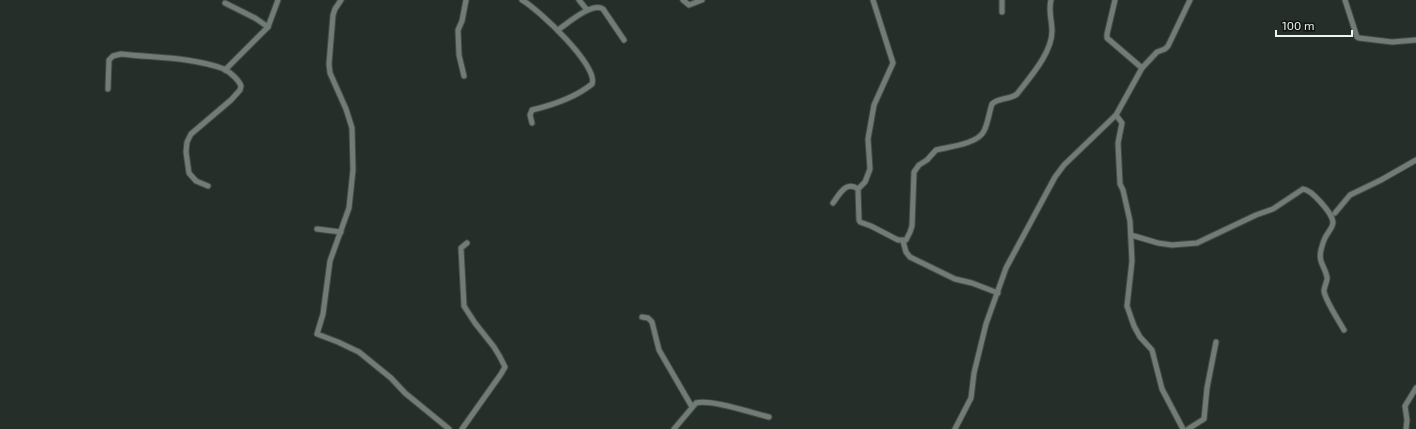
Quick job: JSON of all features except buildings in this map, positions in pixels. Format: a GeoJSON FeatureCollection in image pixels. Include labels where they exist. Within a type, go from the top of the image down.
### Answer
{"type":"FeatureCollection","features":[{"type":"Feature","properties":{"kind":"street"},"geometry":{"type":"LineString","coordinates":[[225,70],[268,27],[278,0]]}},
{"type":"Feature","properties":{"kind":"street"},"geometry":{"type":"LineString","coordinates":[[341,0],[335,8],[333,15],[329,64],[330,73],[346,109],[352,128],[353,170],[351,199],[342,232],[330,261],[323,314],[317,334],[359,352],[391,378],[405,393],[449,429]]}},
{"type":"Feature","properties":{"kind":"street"},"geometry":{"type":"LineString","coordinates":[[464,76],[459,55],[458,30],[462,21],[466,0]]}},
{"type":"Feature","properties":{"kind":"street"},"geometry":{"type":"LineString","coordinates":[[522,0],[566,38],[584,61],[593,77],[593,82],[589,87],[570,98],[532,110],[530,115],[532,122]]}},
{"type":"Feature","properties":{"kind":"street"},"geometry":{"type":"LineString","coordinates":[[579,0],[587,10]]}},
{"type":"Feature","properties":{"kind":"street"},"geometry":{"type":"LineString","coordinates":[[683,0],[688,5],[702,0]]}},
{"type":"Feature","properties":{"kind":"street"},"geometry":{"type":"LineString","coordinates":[[873,0],[893,63],[874,105],[868,139],[870,169],[865,182],[858,189],[859,220],[860,222],[903,241]]}},
{"type":"Feature","properties":{"kind":"street"},"geometry":{"type":"LineString","coordinates":[[1002,0],[1002,12]]}},
{"type":"Feature","properties":{"kind":"street"},"geometry":{"type":"LineString","coordinates":[[903,241],[908,237],[912,226],[913,177],[916,168],[928,160],[936,150],[963,145],[978,138],[984,132],[992,104],[1010,99],[1017,94],[1048,49],[1052,31],[1049,12],[1051,0]]}},
{"type":"Feature","properties":{"kind":"street"},"geometry":{"type":"LineString","coordinates":[[1115,0],[1106,34],[1107,38],[1142,68]]}},
{"type":"Feature","properties":{"kind":"street"},"geometry":{"type":"LineString","coordinates":[[956,429],[971,398],[974,373],[986,324],[1007,266],[1054,177],[1064,165],[1116,115],[1142,68],[1157,52],[1168,46],[1190,0]]}},
{"type":"Feature","properties":{"kind":"street"},"geometry":{"type":"LineString","coordinates":[[1345,0],[1357,37],[1392,42],[1416,40]]}},
{"type":"Feature","properties":{"kind":"street"},"geometry":{"type":"LineString","coordinates":[[226,3],[255,18],[268,27]]}},
{"type":"Feature","properties":{"kind":"street"},"geometry":{"type":"LineString","coordinates":[[558,30],[587,10],[593,7],[601,8],[624,40]]}},
{"type":"Feature","properties":{"kind":"street"},"geometry":{"type":"LineString","coordinates":[[108,89],[109,60],[111,57],[116,55],[185,60],[225,70],[240,83],[240,90],[231,100],[191,134],[187,142],[186,152],[190,172],[196,181],[208,186]]}},
{"type":"Feature","properties":{"kind":"street"},"geometry":{"type":"LineString","coordinates":[[1116,115],[1122,122],[1118,143],[1120,184],[1123,190],[1130,221],[1131,235],[1132,269],[1127,300],[1130,318],[1140,337],[1152,350],[1162,389],[1183,429]]}},
{"type":"Feature","properties":{"kind":"street"},"geometry":{"type":"LineString","coordinates":[[1335,213],[1350,195],[1382,180],[1416,160]]}},
{"type":"Feature","properties":{"kind":"street"},"geometry":{"type":"LineString","coordinates":[[833,203],[842,189],[850,186],[858,189]]}},
{"type":"Feature","properties":{"kind":"street"},"geometry":{"type":"LineString","coordinates":[[1131,235],[1158,243],[1172,245],[1197,243],[1274,209],[1303,189],[1307,189],[1320,202],[1333,222],[1325,237],[1321,251],[1321,264],[1328,279],[1325,284],[1325,296],[1344,330]]}},
{"type":"Feature","properties":{"kind":"street"},"geometry":{"type":"LineString","coordinates":[[317,228],[342,232]]}},
{"type":"Feature","properties":{"kind":"street"},"geometry":{"type":"LineString","coordinates":[[903,241],[906,252],[910,257],[955,279],[972,283],[998,293]]}},
{"type":"Feature","properties":{"kind":"street"},"geometry":{"type":"LineString","coordinates":[[462,429],[502,374],[505,367],[497,352],[475,323],[464,304],[461,248],[468,243]]}},
{"type":"Feature","properties":{"kind":"street"},"geometry":{"type":"LineString","coordinates":[[642,317],[648,318],[652,322],[659,350],[692,407]]}},
{"type":"Feature","properties":{"kind":"street"},"geometry":{"type":"LineString","coordinates":[[1188,429],[1204,419],[1207,388],[1216,342]]}},
{"type":"Feature","properties":{"kind":"street"},"geometry":{"type":"LineString","coordinates":[[1406,429],[1407,420],[1405,406],[1416,388]]}},
{"type":"Feature","properties":{"kind":"street"},"geometry":{"type":"LineString","coordinates":[[674,429],[696,403],[705,402],[768,417]]}}]}
